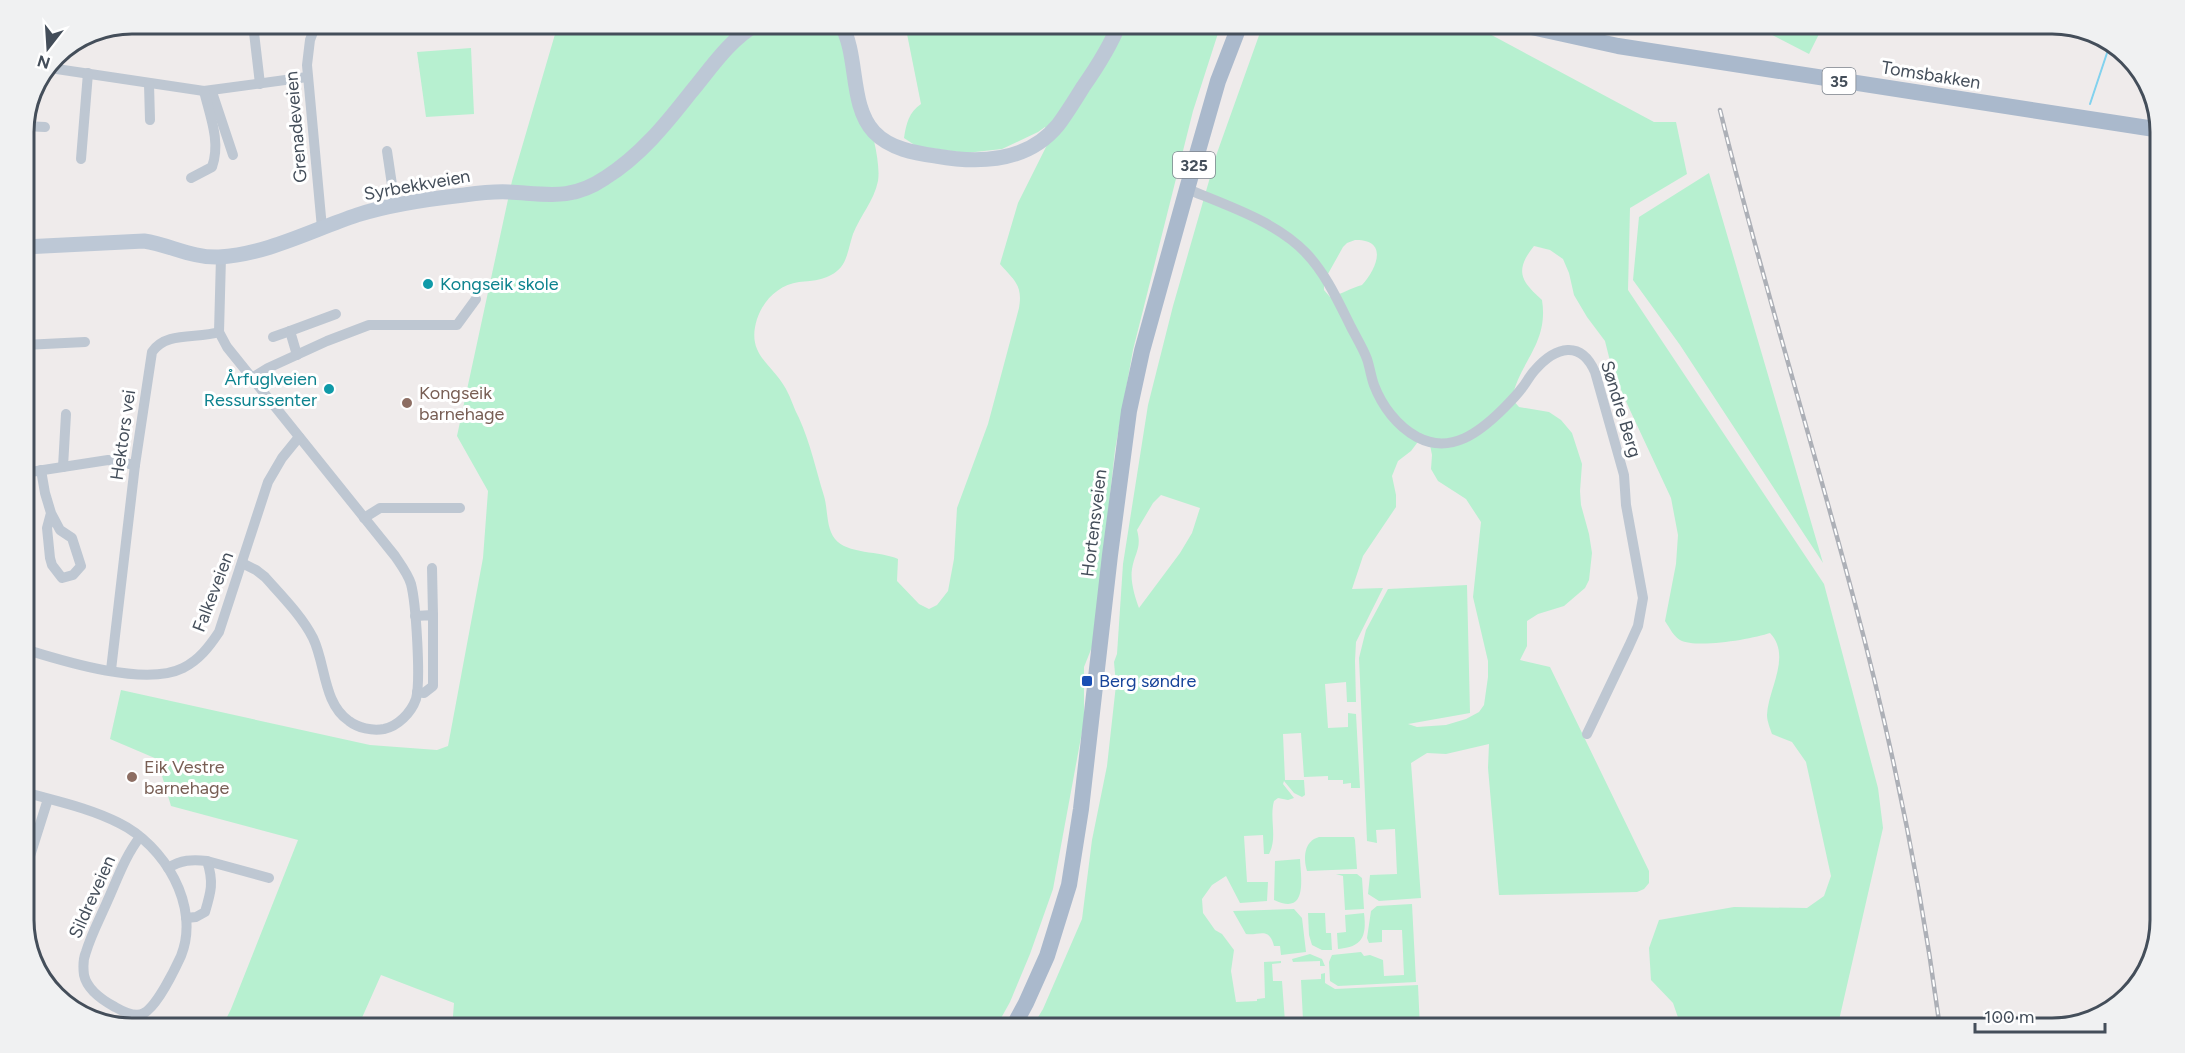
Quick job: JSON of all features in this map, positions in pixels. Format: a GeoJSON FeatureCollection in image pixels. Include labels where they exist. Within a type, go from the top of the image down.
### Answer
{"type":"FeatureCollection","features":[{"type":"Feature","properties":{"kind":"main road","name":"Syrbekkveien"},"geometry":{"type":"LineString","coordinates":[[35,246],[144,241],[195,256],[221,256],[260,250],[355,216],[394,205],[492,192],[563,195],[589,188],[645,146],[715,62],[743,34]]}},
{"type":"Feature","properties":{"kind":"main road"},"geometry":{"type":"LineString","coordinates":[[845,34],[862,111],[875,133],[888,142],[915,152],[962,160],[986,160],[1002,158],[1028,149],[1057,126],[1103,57],[1114,34]]}},
{"type":"Feature","properties":{"kind":"main road","name":"Hortensveien"},"geometry":{"type":"LineString","coordinates":[[1018,1018],[1047,956],[1069,885],[1081,810],[1129,411],[1145,340],[1187,189],[1218,81],[1236,34]]}},
{"type":"Feature","properties":{"kind":"main road","name":"Tomsbakken"},"geometry":{"type":"LineString","coordinates":[[1563,34],[1618,46],[2150,128]]}},
{"type":"Feature","properties":{"kind":"street"},"geometry":{"type":"LineString","coordinates":[[254,34],[260,84]]}},
{"type":"Feature","properties":{"kind":"street","name":"Grenadeveien"},"geometry":{"type":"LineString","coordinates":[[311,34],[307,78],[322,228]]}},
{"type":"Feature","properties":{"kind":"street"},"geometry":{"type":"LineString","coordinates":[[78,72],[207,91],[307,78]]}},
{"type":"Feature","properties":{"kind":"street"},"geometry":{"type":"LineString","coordinates":[[81,159],[88,73]]}},
{"type":"Feature","properties":{"kind":"street"},"geometry":{"type":"LineString","coordinates":[[149,84],[150,120]]}},
{"type":"Feature","properties":{"kind":"street"},"geometry":{"type":"LineString","coordinates":[[207,91],[213,94],[233,155]]}},
{"type":"Feature","properties":{"kind":"street"},"geometry":{"type":"LineString","coordinates":[[191,178],[212,167],[215,153],[207,91]]}},
{"type":"Feature","properties":{"kind":"street"},"geometry":{"type":"LineString","coordinates":[[35,127],[45,127]]}},
{"type":"Feature","properties":{"kind":"street"},"geometry":{"type":"LineString","coordinates":[[387,151],[394,205]]}},
{"type":"Feature","properties":{"kind":"street","name":"Søndre Berg"},"geometry":{"type":"LineString","coordinates":[[1187,189],[1275,228],[1305,252],[1321,271],[1340,305],[1367,360],[1374,385],[1384,404],[1407,431],[1434,444],[1465,439],[1483,429],[1551,355],[1562,351],[1573,351],[1582,353],[1590,360],[1624,475],[1626,505],[1643,598],[1638,626],[1587,734]]}},
{"type":"Feature","properties":{"kind":"street"},"geometry":{"type":"LineString","coordinates":[[221,256],[219,332],[227,346],[395,556],[408,577],[414,598],[417,692],[411,710],[392,726],[379,729],[368,729],[351,723],[335,708],[320,657],[305,626],[265,577],[242,563]]}},
{"type":"Feature","properties":{"kind":"street"},"geometry":{"type":"LineString","coordinates":[[252,378],[297,355],[369,325],[457,325],[476,298]]}},
{"type":"Feature","properties":{"kind":"street"},"geometry":{"type":"LineString","coordinates":[[273,337],[336,314]]}},
{"type":"Feature","properties":{"kind":"street"},"geometry":{"type":"LineString","coordinates":[[290,331],[297,355]]}},
{"type":"Feature","properties":{"kind":"street","name":"Hektors vei"},"geometry":{"type":"LineString","coordinates":[[111,670],[135,465],[152,351],[166,339],[199,337],[219,332]]}},
{"type":"Feature","properties":{"kind":"street"},"geometry":{"type":"LineString","coordinates":[[35,344],[85,342]]}},
{"type":"Feature","properties":{"kind":"street"},"geometry":{"type":"LineString","coordinates":[[63,467],[66,414]]}},
{"type":"Feature","properties":{"kind":"street","name":"Falkeveien"},"geometry":{"type":"LineString","coordinates":[[35,652],[90,668],[155,674],[181,669],[193,662],[208,648],[219,632],[268,482],[282,458],[299,437]]}},
{"type":"Feature","properties":{"kind":"street"},"geometry":{"type":"LineString","coordinates":[[35,471],[108,460],[135,465]]}},
{"type":"Feature","properties":{"kind":"street"},"geometry":{"type":"LineString","coordinates":[[41,470],[51,513],[60,530],[72,538],[81,566],[73,575],[62,578],[52,565],[47,528],[51,513]]}},
{"type":"Feature","properties":{"kind":"street"},"geometry":{"type":"LineString","coordinates":[[364,518],[380,508],[460,508]]}},
{"type":"Feature","properties":{"kind":"street"},"geometry":{"type":"LineString","coordinates":[[417,692],[424,693],[433,686],[432,568]]}},
{"type":"Feature","properties":{"kind":"street"},"geometry":{"type":"LineString","coordinates":[[415,616],[433,615]]}},
{"type":"Feature","properties":{"kind":"street"},"geometry":{"type":"LineString","coordinates":[[35,795],[95,813],[119,823],[140,837],[175,879],[182,895],[186,918],[183,951],[175,969],[149,1008],[144,1014],[138,1015],[140,1018]]}},
{"type":"Feature","properties":{"kind":"street"},"geometry":{"type":"LineString","coordinates":[[35,840],[48,799]]}},
{"type":"Feature","properties":{"kind":"street","name":"Sildreveien"},"geometry":{"type":"LineString","coordinates":[[138,1015],[123,1011],[105,1000],[90,987],[83,968],[86,951],[108,900],[126,859],[140,837]]}},
{"type":"Feature","properties":{"kind":"street"},"geometry":{"type":"LineString","coordinates":[[168,868],[175,863],[192,859],[269,878]]}},
{"type":"Feature","properties":{"kind":"street"},"geometry":{"type":"LineString","coordinates":[[186,918],[196,917],[205,912],[211,892],[212,876],[207,861]]}},
{"type":"Feature","properties":{"kind":"green space"},"geometry":{"type":"Polygon","coordinates":[[[555,34],[840,34],[871,129],[876,149],[878,181],[870,202],[856,227],[841,267],[830,276],[785,286],[773,294],[757,319],[754,331],[755,341],[757,350],[786,389],[803,427],[824,496],[832,535],[840,544],[855,550],[898,559],[897,581],[919,604],[929,609],[937,605],[948,591],[954,559],[957,508],[988,424],[1019,308],[1018,288],[1000,264],[1018,203],[1050,139],[1045,127],[1002,149],[966,153],[916,146],[904,138],[909,119],[921,104],[907,34],[1218,34],[1193,111],[1133,350],[1115,450],[1094,642],[1084,667],[1084,721],[1053,889],[1030,954],[1001,1018],[453,1018],[454,1003],[381,975],[362,1018],[226,1018],[298,840],[171,806],[157,759],[110,739],[121,690],[370,745],[437,750],[448,746],[483,558],[488,491],[457,436],[512,181],[555,34]]]}},
{"type":"Feature","properties":{"kind":"green space"},"geometry":{"type":"Polygon","coordinates":[[[1260,34],[1490,34],[1654,122],[1676,122],[1687,174],[1630,208],[1628,290],[1824,584],[1878,788],[1883,828],[1840,1018],[1678,1018],[1673,1003],[1651,980],[1649,948],[1659,920],[1734,907],[1807,908],[1824,896],[1831,876],[1806,762],[1792,742],[1772,734],[1768,722],[1768,705],[1779,662],[1776,642],[1770,633],[1725,642],[1688,643],[1676,637],[1665,621],[1676,564],[1678,535],[1671,498],[1612,369],[1605,341],[1574,295],[1563,259],[1550,250],[1534,246],[1522,269],[1525,281],[1542,300],[1541,329],[1512,399],[1519,407],[1549,412],[1561,420],[1572,433],[1582,464],[1581,505],[1592,553],[1589,580],[1585,588],[1564,606],[1538,614],[1527,621],[1527,646],[1520,660],[1550,667],[1649,871],[1649,883],[1637,892],[1499,895],[1488,768],[1489,744],[1446,754],[1427,753],[1411,763],[1421,898],[1379,901],[1368,894],[1370,875],[1397,874],[1395,829],[1376,830],[1377,843],[1367,841],[1359,658],[1366,630],[1388,589],[1467,585],[1470,713],[1408,724],[1417,727],[1446,725],[1479,712],[1484,705],[1488,677],[1488,661],[1473,597],[1481,522],[1466,499],[1438,481],[1431,469],[1432,455],[1429,440],[1423,435],[1411,451],[1398,461],[1392,476],[1396,507],[1363,556],[1352,589],[1383,588],[1356,642],[1356,702],[1347,702],[1346,682],[1325,684],[1328,728],[1348,727],[1348,713],[1356,714],[1360,788],[1351,788],[1351,783],[1343,784],[1343,780],[1328,780],[1328,776],[1304,777],[1301,733],[1283,734],[1285,780],[1304,780],[1305,795],[1302,797],[1294,793],[1284,781],[1283,784],[1294,798],[1288,800],[1278,798],[1274,801],[1273,841],[1269,854],[1264,854],[1263,835],[1244,836],[1247,882],[1268,882],[1267,901],[1240,903],[1226,876],[1212,885],[1202,899],[1203,913],[1234,950],[1231,971],[1236,1002],[1257,1001],[1257,999],[1265,998],[1264,962],[1281,961],[1281,963],[1272,964],[1273,981],[1282,981],[1285,1018],[1038,1018],[1082,919],[1092,840],[1107,766],[1116,685],[1114,662],[1117,654],[1123,564],[1148,405],[1173,306],[1217,153],[1260,34]],[[1355,240],[1343,247],[1324,281],[1324,290],[1330,297],[1362,285],[1372,271],[1377,256],[1376,250],[1373,244],[1355,240]],[[1161,495],[1153,503],[1137,530],[1138,546],[1132,579],[1139,608],[1180,553],[1192,533],[1200,508],[1161,495]]]}},
{"type":"Feature","properties":{"kind":"green space"},"geometry":{"type":"Polygon","coordinates":[[[1770,34],[1819,34],[1809,54],[1770,34]]]}},
{"type":"Feature","properties":{"kind":"green space"},"geometry":{"type":"Polygon","coordinates":[[[471,48],[474,114],[426,117],[417,52],[471,48]]]}},
{"type":"Feature","properties":{"kind":"green space"},"geometry":{"type":"Polygon","coordinates":[[[1709,173],[1823,563],[1680,345],[1633,280],[1639,217],[1709,173]]]}},
{"type":"Feature","properties":{"kind":"green space"},"geometry":{"type":"Polygon","coordinates":[[[1319,837],[1354,837],[1357,869],[1307,871],[1306,851],[1310,842],[1319,837]]]}},
{"type":"Feature","properties":{"kind":"green space"},"geometry":{"type":"Polygon","coordinates":[[[1300,859],[1301,885],[1297,899],[1293,903],[1285,904],[1274,900],[1275,861],[1300,859]]]}},
{"type":"Feature","properties":{"kind":"green space"},"geometry":{"type":"Polygon","coordinates":[[[1336,874],[1357,874],[1362,878],[1364,909],[1345,910],[1343,876],[1336,874]]]}},
{"type":"Feature","properties":{"kind":"green space"},"geometry":{"type":"Polygon","coordinates":[[[1412,904],[1416,982],[1338,986],[1330,981],[1329,962],[1332,955],[1361,952],[1364,956],[1370,955],[1383,960],[1384,976],[1404,975],[1402,930],[1382,930],[1382,942],[1369,943],[1367,938],[1371,911],[1377,906],[1412,904]]]}},
{"type":"Feature","properties":{"kind":"green space"},"geometry":{"type":"Polygon","coordinates":[[[1294,909],[1302,918],[1306,952],[1281,955],[1280,946],[1274,946],[1266,934],[1246,934],[1233,911],[1294,909]]]}},
{"type":"Feature","properties":{"kind":"green space"},"geometry":{"type":"Polygon","coordinates":[[[1308,913],[1325,913],[1326,933],[1331,933],[1332,950],[1322,950],[1312,945],[1308,913]]]}},
{"type":"Feature","properties":{"kind":"green space"},"geometry":{"type":"Polygon","coordinates":[[[1364,913],[1365,928],[1361,939],[1353,946],[1338,949],[1337,933],[1346,932],[1345,915],[1364,913]]]}},
{"type":"Feature","properties":{"kind":"green space"},"geometry":{"type":"Polygon","coordinates":[[[1310,954],[1322,959],[1325,966],[1320,966],[1320,961],[1293,962],[1292,959],[1310,954]]]}},
{"type":"Feature","properties":{"kind":"green space"},"geometry":{"type":"Polygon","coordinates":[[[1325,973],[1325,983],[1335,989],[1418,985],[1420,1018],[1303,1018],[1301,980],[1321,979],[1321,974],[1325,973]]]}},
{"type":"Feature","properties":{"kind":"waterway"},"geometry":{"type":"LineString","coordinates":[[2090,104],[2108,51]]}},
{"type":"Feature","properties":{"kind":"railway"},"geometry":{"type":"LineString","coordinates":[[1720,110],[1853,596],[1880,703],[1904,811],[1924,920],[1938,1018]]}},
{"type":"Feature","properties":{"kind":"place","name":"Kongseik skole"},"geometry":{"type":"Point","coordinates":[428,284]}},
{"type":"Feature","properties":{"kind":"place","name":"Årfuglveien Ressurssenter"},"geometry":{"type":"Point","coordinates":[329,389]}},
{"type":"Feature","properties":{"kind":"place","name":"Kongseik barnehage"},"geometry":{"type":"Point","coordinates":[407,403]}},
{"type":"Feature","properties":{"kind":"place","name":"Berg søndre"},"geometry":{"type":"Point","coordinates":[1087,681]}},
{"type":"Feature","properties":{"kind":"place","name":"Eik Vestre barnehage"},"geometry":{"type":"Point","coordinates":[132,777]}}]}
